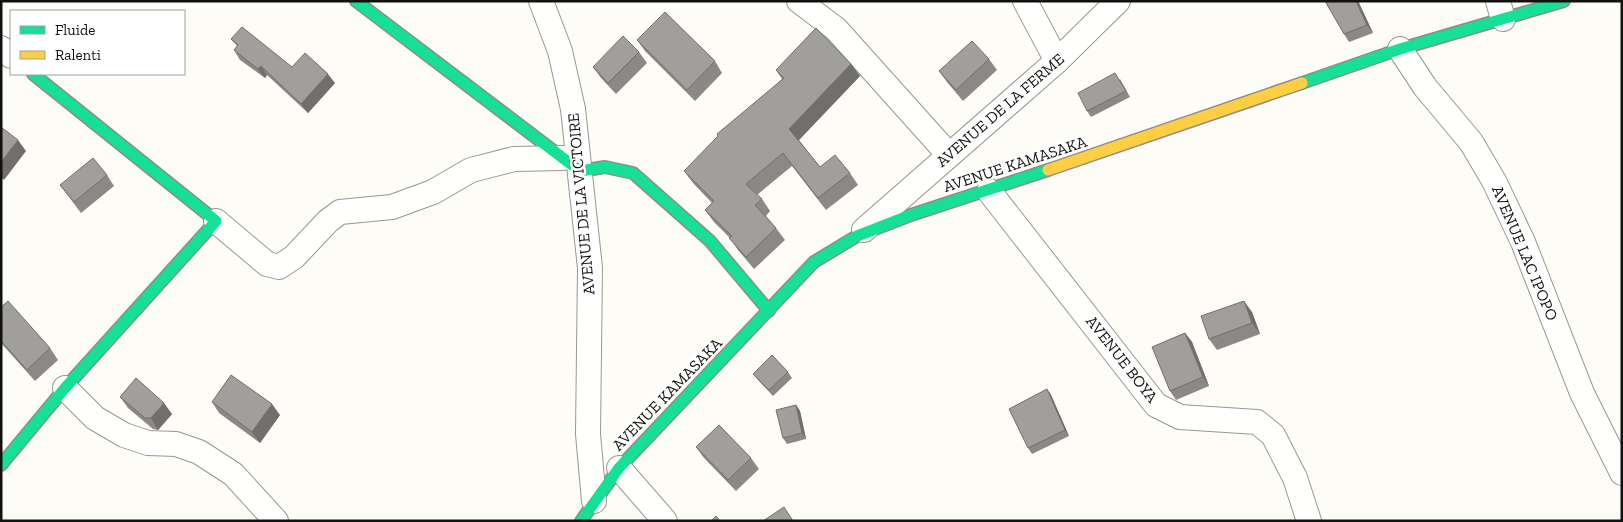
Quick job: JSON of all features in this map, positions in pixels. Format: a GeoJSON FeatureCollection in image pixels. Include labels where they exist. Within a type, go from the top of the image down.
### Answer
{"type":"FeatureCollection","features":[{"type":"Feature","properties":{"kind":"street"},"geometry":{"type":"LineString","coordinates":[[356,1],[572,165]]}},
{"type":"Feature","properties":{"kind":"street","name":"AVENUE DE LA VICTOIRE"},"geometry":{"type":"LineString","coordinates":[[541,1],[560,52],[571,100],[572,165],[590,268],[588,434],[594,501]]}},
{"type":"Feature","properties":{"kind":"street"},"geometry":{"type":"LineString","coordinates":[[799,1],[836,29],[949,156]]}},
{"type":"Feature","properties":{"kind":"street"},"geometry":{"type":"LineString","coordinates":[[1025,1],[1057,62]]}},
{"type":"Feature","properties":{"kind":"street","name":"AVENUE DE LA FERME"},"geometry":{"type":"LineString","coordinates":[[857,236],[1057,62],[1118,1]]}},
{"type":"Feature","properties":{"kind":"street","name":"AVENUE KAMASAKA"},"geometry":{"type":"LineString","coordinates":[[581,521],[618,468],[814,262],[857,236],[911,215],[989,191],[1400,49],[1501,10],[1564,1]]}},
{"type":"Feature","properties":{"kind":"street","name":"AVENUE LAC IPOPO"},"geometry":{"type":"LineString","coordinates":[[1400,49],[1425,87],[1472,142],[1494,181],[1523,242],[1582,393],[1622,473]]}},
{"type":"Feature","properties":{"kind":"street"},"geometry":{"type":"LineString","coordinates":[[34,75],[216,220],[267,264],[279,267],[294,257],[328,221],[340,212],[392,207],[433,192],[471,170],[514,159],[605,167],[633,173],[710,242],[768,310]]}},
{"type":"Feature","properties":{"kind":"street","name":"AVENUE BOYA"},"geometry":{"type":"LineString","coordinates":[[989,191],[1156,405],[1180,417],[1257,422],[1274,435],[1295,478],[1309,521]]}},
{"type":"Feature","properties":{"kind":"street"},"geometry":{"type":"LineString","coordinates":[[1,465],[65,388],[216,220]]}},
{"type":"Feature","properties":{"kind":"street"},"geometry":{"type":"LineString","coordinates":[[65,388],[95,418],[124,436],[148,443],[176,444],[199,452],[234,474],[276,521]]}},
{"type":"Feature","properties":{"kind":"street"},"geometry":{"type":"LineString","coordinates":[[618,468],[665,521]]}},
{"type":"Feature","properties":{"kind":"building"},"geometry":{"type":"Polygon","coordinates":[[[1325,1],[1356,1],[1367,25],[1344,34],[1325,1]]]}},
{"type":"Feature","properties":{"kind":"building"},"geometry":{"type":"Polygon","coordinates":[[[665,12],[715,61],[687,90],[637,40],[665,12]]]}},
{"type":"Feature","properties":{"kind":"building"},"geometry":{"type":"Polygon","coordinates":[[[242,27],[292,67],[305,53],[328,74],[301,104],[261,66],[258,69],[234,50],[238,45],[231,39],[242,27]]]}},
{"type":"Feature","properties":{"kind":"building"},"geometry":{"type":"Polygon","coordinates":[[[816,28],[851,64],[789,129],[820,167],[835,155],[850,173],[818,198],[783,153],[746,184],[762,199],[755,205],[776,228],[746,257],[729,238],[732,236],[705,210],[714,201],[684,171],[718,136],[717,134],[784,78],[776,70],[816,28]]]}},
{"type":"Feature","properties":{"kind":"building"},"geometry":{"type":"Polygon","coordinates":[[[623,36],[639,52],[608,83],[593,67],[623,36]]]}},
{"type":"Feature","properties":{"kind":"building"},"geometry":{"type":"Polygon","coordinates":[[[972,41],[989,59],[956,90],[939,71],[972,41]]]}},
{"type":"Feature","properties":{"kind":"building"},"geometry":{"type":"Polygon","coordinates":[[[1115,73],[1126,91],[1087,111],[1078,93],[1115,73]]]}},
{"type":"Feature","properties":{"kind":"building"},"geometry":{"type":"Polygon","coordinates":[[[1,127],[18,140],[1,162],[1,127]]]}},
{"type":"Feature","properties":{"kind":"building"},"geometry":{"type":"Polygon","coordinates":[[[93,158],[107,175],[74,202],[60,185],[93,158]]]}},
{"type":"Feature","properties":{"kind":"building"},"geometry":{"type":"Polygon","coordinates":[[[8,301],[50,348],[27,370],[1,341],[1,307],[8,301]]]}},
{"type":"Feature","properties":{"kind":"building"},"geometry":{"type":"Polygon","coordinates":[[[1244,301],[1252,323],[1209,339],[1201,316],[1244,301]]]}},
{"type":"Feature","properties":{"kind":"building"},"geometry":{"type":"Polygon","coordinates":[[[1185,333],[1203,377],[1170,391],[1152,347],[1185,333]]]}},
{"type":"Feature","properties":{"kind":"building"},"geometry":{"type":"Polygon","coordinates":[[[772,355],[788,372],[769,390],[753,374],[772,355]]]}},
{"type":"Feature","properties":{"kind":"building"},"geometry":{"type":"Polygon","coordinates":[[[231,375],[272,404],[252,432],[212,402],[231,375]]]}},
{"type":"Feature","properties":{"kind":"building"},"geometry":{"type":"Polygon","coordinates":[[[136,378],[164,403],[151,418],[145,418],[120,397],[136,378]]]}},
{"type":"Feature","properties":{"kind":"building"},"geometry":{"type":"Polygon","coordinates":[[[1047,389],[1065,430],[1028,448],[1009,409],[1047,389]]]}},
{"type":"Feature","properties":{"kind":"building"},"geometry":{"type":"Polygon","coordinates":[[[796,405],[802,433],[783,438],[776,410],[796,405]]]}},
{"type":"Feature","properties":{"kind":"building"},"geometry":{"type":"Polygon","coordinates":[[[719,425],[751,458],[728,480],[696,447],[719,425]]]}},
{"type":"Feature","properties":{"kind":"building"},"geometry":{"type":"Polygon","coordinates":[[[784,507],[793,521],[763,521],[784,507]]]}},
{"type":"Feature","properties":{"kind":"building"},"geometry":{"type":"Polygon","coordinates":[[[716,516],[720,521],[711,521],[716,516]]]}},
{"type":"Feature","properties":{"kind":"traffic: fast"},"geometry":{"type":"LineString","coordinates":[[356,1],[580,171],[605,167],[633,173],[710,241],[769,311]]}},
{"type":"Feature","properties":{"kind":"traffic: fast"},"geometry":{"type":"LineString","coordinates":[[1302,83],[1400,49],[1564,1]]}},
{"type":"Feature","properties":{"kind":"traffic: fast"},"geometry":{"type":"LineString","coordinates":[[1,465],[65,388],[216,221],[34,75]]}},
{"type":"Feature","properties":{"kind":"traffic: fast"},"geometry":{"type":"LineString","coordinates":[[581,521],[619,468],[814,262],[857,236],[911,215],[1048,170]]}},
{"type":"Feature","properties":{"kind":"traffic: slow"},"geometry":{"type":"LineString","coordinates":[[1048,170],[1302,83]]}}]}
